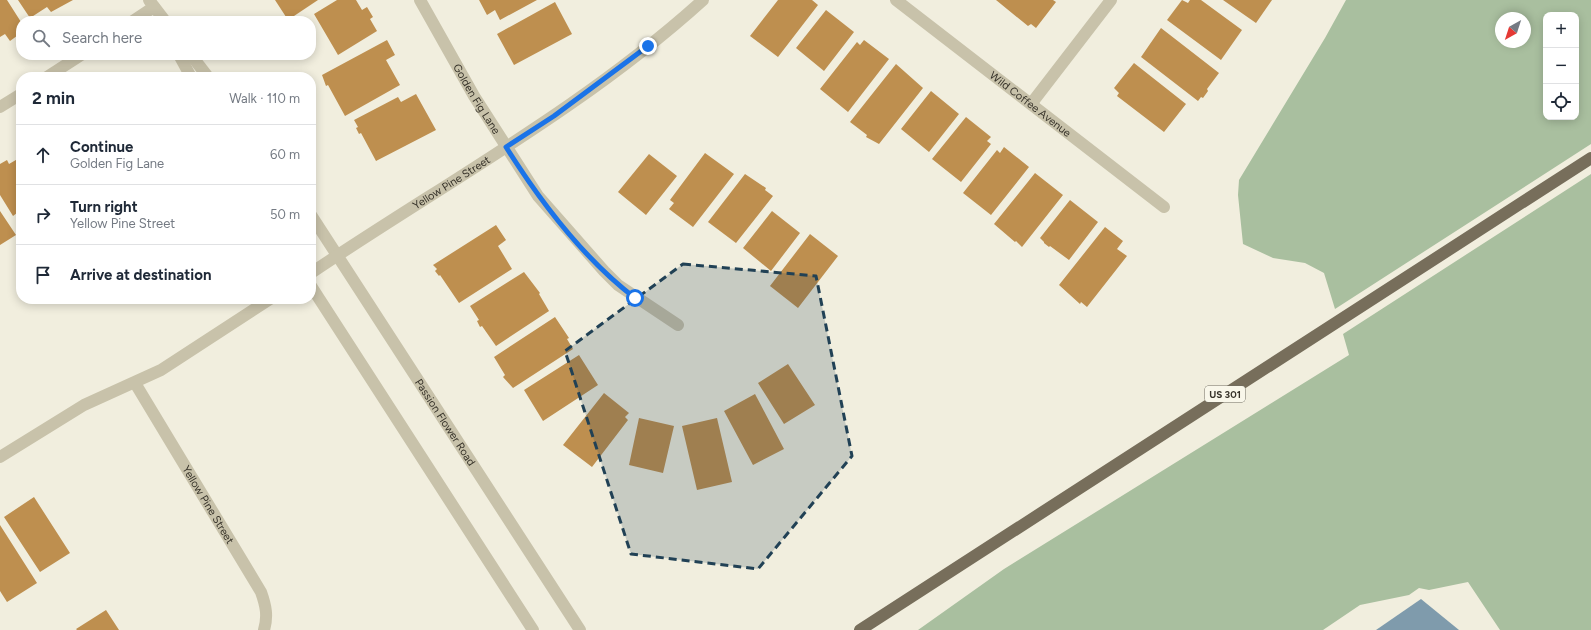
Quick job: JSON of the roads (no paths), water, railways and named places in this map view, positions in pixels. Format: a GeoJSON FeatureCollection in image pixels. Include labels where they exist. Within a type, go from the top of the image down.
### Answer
{"type":"FeatureCollection","features":[{"type":"Feature","properties":{"kind":"main road","name":"US 301"},"geometry":{"type":"LineString","coordinates":[[860,630],[1591,158]]}},
{"type":"Feature","properties":{"kind":"street","name":"Golden Fig Lane"},"geometry":{"type":"LineString","coordinates":[[420,0],[474,96],[538,196],[604,271],[635,298],[678,325]]}},
{"type":"Feature","properties":{"kind":"street","name":"Yellow Pine Street"},"geometry":{"type":"LineString","coordinates":[[316,270],[506,147],[598,85],[703,0]]}},
{"type":"Feature","properties":{"kind":"street","name":"Wild Coffee Avenue"},"geometry":{"type":"LineString","coordinates":[[896,0],[1164,207]]}},
{"type":"Feature","properties":{"kind":"street"},"geometry":{"type":"LineString","coordinates":[[1030,104],[1111,0]]}},
{"type":"Feature","properties":{"kind":"street"},"geometry":{"type":"LineString","coordinates":[[139,16],[152,4]]}},
{"type":"Feature","properties":{"kind":"street"},"geometry":{"type":"LineString","coordinates":[[152,4],[158,16]]}},
{"type":"Feature","properties":{"kind":"street"},"geometry":{"type":"LineString","coordinates":[[152,4],[161,16]]}},
{"type":"Feature","properties":{"kind":"street"},"geometry":{"type":"LineString","coordinates":[[55,72],[73,60]]}},
{"type":"Feature","properties":{"kind":"street"},"geometry":{"type":"LineString","coordinates":[[182,60],[188,72]]}},
{"type":"Feature","properties":{"kind":"street"},"geometry":{"type":"LineString","coordinates":[[195,60],[204,72]]}},
{"type":"Feature","properties":{"kind":"street"},"geometry":{"type":"LineString","coordinates":[[0,107],[16,97]]}},
{"type":"Feature","properties":{"kind":"street","name":"Passion Flower Road"},"geometry":{"type":"LineString","coordinates":[[316,223],[580,630]]}},
{"type":"Feature","properties":{"kind":"street"},"geometry":{"type":"LineString","coordinates":[[316,294],[533,630]]}},
{"type":"Feature","properties":{"kind":"street"},"geometry":{"type":"LineString","coordinates":[[0,457],[84,405],[161,370],[262,304]]}},
{"type":"Feature","properties":{"kind":"street","name":"Yellow Pine Street"},"geometry":{"type":"LineString","coordinates":[[135,383],[261,592],[266,605],[267,619],[264,630]]}},
{"type":"Feature","properties":{"kind":"water"},"geometry":{"type":"Polygon","coordinates":[[[1421,599],[1459,630],[1376,630],[1421,599]]]}}]}
